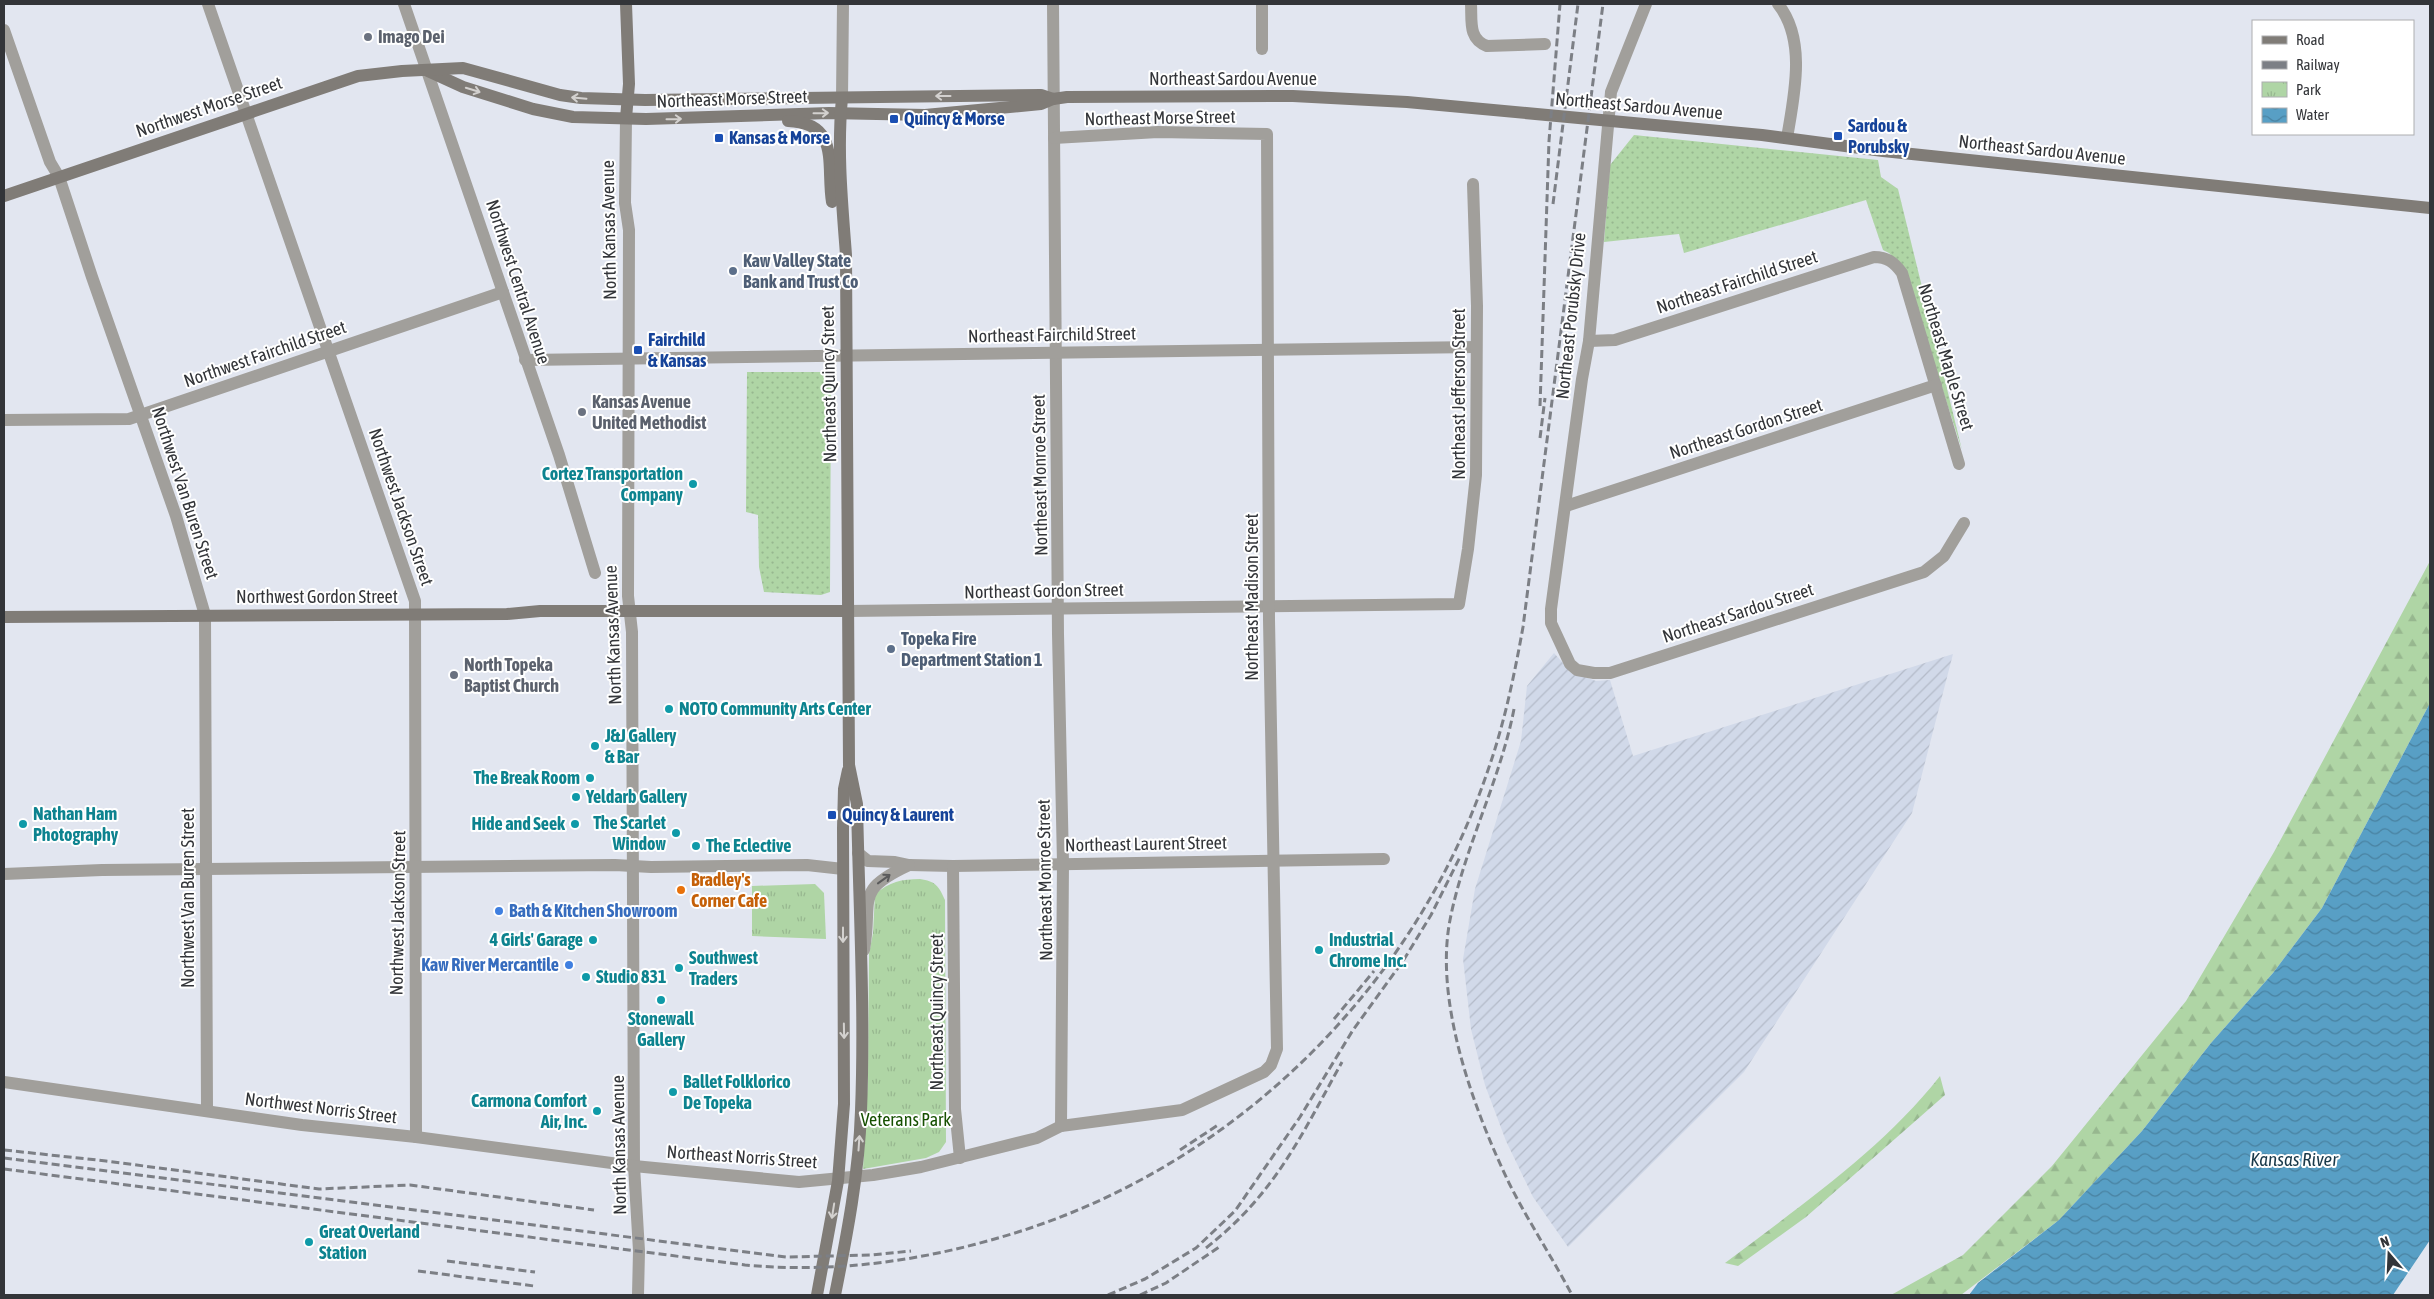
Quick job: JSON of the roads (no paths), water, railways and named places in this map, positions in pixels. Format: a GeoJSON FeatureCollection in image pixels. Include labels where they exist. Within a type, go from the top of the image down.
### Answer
{"type":"FeatureCollection","features":[{"type":"Feature","properties":{"kind":"main road","name":"North Kansas Avenue"},"geometry":{"type":"LineString","coordinates":[[626,4],[629,84],[626,118]]}},
{"type":"Feature","properties":{"kind":"main road","name":"Northwest Morse Street"},"geometry":{"type":"LineString","coordinates":[[4,196],[358,76],[402,71],[463,68],[560,95],[581,98],[628,99]]}},
{"type":"Feature","properties":{"kind":"main road","name":"Northwest Morse Street"},"geometry":{"type":"LineString","coordinates":[[428,71],[463,87],[542,111],[573,117],[626,118]]}},
{"type":"Feature","properties":{"kind":"main road","name":"Northeast Sardou Avenue"},"geometry":{"type":"LineString","coordinates":[[842,98],[1041,95],[1053,99],[1128,96],[1360,98],[1787,138],[1883,151],[2430,208]]}},
{"type":"Feature","properties":{"kind":"main road","name":"Northeast Morse Street"},"geometry":{"type":"LineString","coordinates":[[628,99],[842,98]]}},
{"type":"Feature","properties":{"kind":"main road","name":"Northeast Quincy Street"},"geometry":{"type":"LineString","coordinates":[[842,98],[840,114],[840,186],[844,232],[847,355],[849,765],[857,804],[861,978]]}},
{"type":"Feature","properties":{"kind":"main road"},"geometry":{"type":"LineString","coordinates":[[840,114],[949,114],[1041,104],[1053,99]]}},
{"type":"Feature","properties":{"kind":"main road","name":"Northeast Morse Street"},"geometry":{"type":"LineString","coordinates":[[626,118],[737,118],[765,114],[840,114]]}},
{"type":"Feature","properties":{"kind":"main road"},"geometry":{"type":"LineString","coordinates":[[737,118],[805,122],[819,130],[830,155],[832,201],[844,232]]}},
{"type":"Feature","properties":{"kind":"main road","name":"Northwest Gordon Street"},"geometry":{"type":"LineString","coordinates":[[4,617],[414,614],[629,610]]}},
{"type":"Feature","properties":{"kind":"main road","name":"Northeast Gordon Street"},"geometry":{"type":"LineString","coordinates":[[629,610],[848,611]]}},
{"type":"Feature","properties":{"kind":"main road","name":"Northeast Quincy Street"},"geometry":{"type":"LineString","coordinates":[[817,1295],[832,1219],[842,1142],[845,1064],[844,789],[849,765]]}},
{"type":"Feature","properties":{"kind":"main road"},"geometry":{"type":"LineString","coordinates":[[835,1295],[859,1152],[861,1112],[861,978]]}},
{"type":"Feature","properties":{"kind":"street","name":"Northwest Jackson Street"},"geometry":{"type":"LineString","coordinates":[[208,4],[415,601],[417,869],[414,882],[416,1137]]}},
{"type":"Feature","properties":{"kind":"street","name":"Northwest Central Avenue"},"geometry":{"type":"LineString","coordinates":[[404,4],[559,455],[595,573]]}},
{"type":"Feature","properties":{"kind":"street","name":"Northeast Quincy Street"},"geometry":{"type":"LineString","coordinates":[[842,98],[843,4]]}},
{"type":"Feature","properties":{"kind":"street","name":"Northeast Monroe Street"},"geometry":{"type":"LineString","coordinates":[[1053,4],[1058,607],[1063,863],[1061,1126]]}},
{"type":"Feature","properties":{"kind":"street"},"geometry":{"type":"LineString","coordinates":[[1262,4],[1262,49]]}},
{"type":"Feature","properties":{"kind":"street"},"geometry":{"type":"LineString","coordinates":[[1471,4],[1472,33],[1480,43],[1486,46],[1545,44]]}},
{"type":"Feature","properties":{"kind":"street","name":"Northeast Porubsky Drive"},"geometry":{"type":"LineString","coordinates":[[1556,636],[1551,623],[1551,609],[1582,379],[1589,341],[1606,135],[1612,92],[1646,4]]}},
{"type":"Feature","properties":{"kind":"street"},"geometry":{"type":"LineString","coordinates":[[1778,4],[1789,20],[1795,44],[1795,65],[1787,138]]}},
{"type":"Feature","properties":{"kind":"street","name":"Northwest Van Buren Street"},"geometry":{"type":"LineString","coordinates":[[4,30],[50,162],[59,177],[176,516],[205,615],[206,1110]]}},
{"type":"Feature","properties":{"kind":"street","name":"North Kansas Avenue"},"geometry":{"type":"LineString","coordinates":[[626,118],[625,203],[629,230],[629,610],[632,632],[634,866],[634,1166],[640,1251],[638,1295]]}},
{"type":"Feature","properties":{"kind":"street","name":"Northeast Morse Street"},"geometry":{"type":"LineString","coordinates":[[1054,138],[1158,132],[1267,134]]}},
{"type":"Feature","properties":{"kind":"street","name":"Northeast Madison Street"},"geometry":{"type":"LineString","coordinates":[[1267,134],[1270,606],[1277,1049],[1274,1058]]}},
{"type":"Feature","properties":{"kind":"street","name":"Northeast Jefferson Street"},"geometry":{"type":"LineString","coordinates":[[1458,604],[1468,549],[1475,491],[1476,347],[1473,184]]}},
{"type":"Feature","properties":{"kind":"street","name":"Northeast Fairchild Street"},"geometry":{"type":"LineString","coordinates":[[1589,341],[1615,340],[1874,257],[1893,262]]}},
{"type":"Feature","properties":{"kind":"street","name":"Northeast Maple Street"},"geometry":{"type":"LineString","coordinates":[[1893,262],[1902,273],[1960,464]]}},
{"type":"Feature","properties":{"kind":"street","name":"Northwest Fairchild Street"},"geometry":{"type":"LineString","coordinates":[[4,420],[117,420],[141,415],[504,292]]}},
{"type":"Feature","properties":{"kind":"street","name":"Northeast Fairchild Street"},"geometry":{"type":"LineString","coordinates":[[628,358],[1476,347]]}},
{"type":"Feature","properties":{"kind":"street"},"geometry":{"type":"LineString","coordinates":[[525,360],[628,358]]}},
{"type":"Feature","properties":{"kind":"street","name":"Northeast Gordon Street"},"geometry":{"type":"LineString","coordinates":[[1566,506],[1936,386]]}},
{"type":"Feature","properties":{"kind":"street","name":"Northeast Sardou Street"},"geometry":{"type":"LineString","coordinates":[[1556,636],[1570,664],[1577,670],[1594,673],[1610,672],[1924,572],[1944,556],[1964,523]]}},
{"type":"Feature","properties":{"kind":"street","name":"Northeast Gordon Street"},"geometry":{"type":"LineString","coordinates":[[848,611],[1058,607],[1458,604]]}},
{"type":"Feature","properties":{"kind":"street","name":"Northeast Laurent Street"},"geometry":{"type":"LineString","coordinates":[[858,854],[868,860],[909,865],[953,866],[1384,859]]}},
{"type":"Feature","properties":{"kind":"street"},"geometry":{"type":"LineString","coordinates":[[4,874],[102,870],[205,871],[634,866],[807,865],[843,869]]}},
{"type":"Feature","properties":{"kind":"street","name":"Northeast Laurent Street"},"geometry":{"type":"LineString","coordinates":[[861,978],[868,926],[867,900],[870,891],[880,880],[909,865]]}},
{"type":"Feature","properties":{"kind":"street","name":"Northeast Quincy Street"},"geometry":{"type":"LineString","coordinates":[[953,866],[955,1110],[960,1158]]}},
{"type":"Feature","properties":{"kind":"street","name":"Northeast Norris Street"},"geometry":{"type":"LineString","coordinates":[[634,1166],[799,1182],[873,1175],[960,1158],[1037,1138],[1061,1126],[1182,1110],[1264,1072],[1274,1058]]}},
{"type":"Feature","properties":{"kind":"street","name":"Northwest Norris Street"},"geometry":{"type":"LineString","coordinates":[[4,1082],[302,1125],[416,1137],[634,1166]]}},
{"type":"Feature","properties":{"kind":"water","name":"Kansas River"},"geometry":{"type":"Polygon","coordinates":[[[2430,703],[2430,1240],[2393,1295],[1969,1295],[1978,1283],[2059,1220],[2142,1131],[2211,1043],[2273,973],[2322,908],[2430,703]]]}},
{"type":"Feature","properties":{"kind":"railway"},"geometry":{"type":"LineString","coordinates":[[1540,406],[1549,141],[1560,4]]}},
{"type":"Feature","properties":{"kind":"railway"},"geometry":{"type":"LineString","coordinates":[[1553,204],[1578,4]]}},
{"type":"Feature","properties":{"kind":"railway"},"geometry":{"type":"LineString","coordinates":[[4,1169],[745,1265],[809,1268],[873,1264],[936,1253],[998,1238],[1081,1209],[1159,1170],[1232,1122],[1299,1065],[1358,1001],[1410,931],[1453,854],[1487,773],[1499,737],[1523,627],[1603,4]]}},
{"type":"Feature","properties":{"kind":"railway"},"geometry":{"type":"LineString","coordinates":[[1540,438],[1545,398]]}},
{"type":"Feature","properties":{"kind":"railway"},"geometry":{"type":"LineString","coordinates":[[1514,709],[1500,762],[1456,893],[1450,920],[1447,952],[1448,985],[1452,1020],[1460,1055],[1483,1123],[1509,1183],[1572,1295]]}},
{"type":"Feature","properties":{"kind":"railway"},"geometry":{"type":"LineString","coordinates":[[1108,1295],[1145,1279],[1196,1248],[1235,1211],[1300,1117],[1353,1030],[1403,961],[1431,915],[1460,857]]}},
{"type":"Feature","properties":{"kind":"railway"},"geometry":{"type":"LineString","coordinates":[[1334,1019],[1374,971]]}},
{"type":"Feature","properties":{"kind":"railway"},"geometry":{"type":"LineString","coordinates":[[1206,1248],[1230,1228],[1269,1185],[1299,1139],[1342,1062]]}},
{"type":"Feature","properties":{"kind":"railway"},"geometry":{"type":"LineString","coordinates":[[1180,1150],[1218,1125]]}},
{"type":"Feature","properties":{"kind":"railway"},"geometry":{"type":"LineString","coordinates":[[4,1150],[106,1161],[319,1189],[410,1185],[594,1210]]}},
{"type":"Feature","properties":{"kind":"railway"},"geometry":{"type":"LineString","coordinates":[[4,1158],[786,1257],[872,1255],[911,1251]]}},
{"type":"Feature","properties":{"kind":"railway"},"geometry":{"type":"LineString","coordinates":[[1140,1295],[1166,1283],[1219,1247]]}},
{"type":"Feature","properties":{"kind":"railway"},"geometry":{"type":"LineString","coordinates":[[447,1261],[535,1272]]}},
{"type":"Feature","properties":{"kind":"railway"},"geometry":{"type":"LineString","coordinates":[[418,1271],[534,1286]]}},
{"type":"Feature","properties":{"kind":"place","name":"Imago Dei"},"geometry":{"type":"Point","coordinates":[368,37]}},
{"type":"Feature","properties":{"kind":"place","name":"Quincy & Morse"},"geometry":{"type":"Point","coordinates":[894,119]}},
{"type":"Feature","properties":{"kind":"place","name":"Sardou & Porubsky"},"geometry":{"type":"Point","coordinates":[1838,136]}},
{"type":"Feature","properties":{"kind":"place","name":"Kansas & Morse"},"geometry":{"type":"Point","coordinates":[719,138]}},
{"type":"Feature","properties":{"kind":"place","name":"Kaw Valley State Bank and Trust Co"},"geometry":{"type":"Point","coordinates":[733,271]}},
{"type":"Feature","properties":{"kind":"place","name":"Fairchild & Kansas"},"geometry":{"type":"Point","coordinates":[638,350]}},
{"type":"Feature","properties":{"kind":"place","name":"Kansas Avenue United Methodist"},"geometry":{"type":"Point","coordinates":[582,412]}},
{"type":"Feature","properties":{"kind":"place","name":"Cortez Transportation Company"},"geometry":{"type":"Point","coordinates":[693,484]}},
{"type":"Feature","properties":{"kind":"place","name":"Topeka Fire Department Station 1"},"geometry":{"type":"Point","coordinates":[891,649]}},
{"type":"Feature","properties":{"kind":"place","name":"North Topeka Baptist Church"},"geometry":{"type":"Point","coordinates":[454,675]}},
{"type":"Feature","properties":{"kind":"place","name":"NOTO Community Arts Center"},"geometry":{"type":"Point","coordinates":[669,709]}},
{"type":"Feature","properties":{"kind":"place","name":"J&J Gallery & Bar"},"geometry":{"type":"Point","coordinates":[595,746]}},
{"type":"Feature","properties":{"kind":"place","name":"The Break Room"},"geometry":{"type":"Point","coordinates":[590,778]}},
{"type":"Feature","properties":{"kind":"place","name":"Yeldarb Gallery"},"geometry":{"type":"Point","coordinates":[576,797]}},
{"type":"Feature","properties":{"kind":"place","name":"Quincy & Laurent"},"geometry":{"type":"Point","coordinates":[832,815]}},
{"type":"Feature","properties":{"kind":"place","name":"Nathan Ham Photography"},"geometry":{"type":"Point","coordinates":[23,824]}},
{"type":"Feature","properties":{"kind":"place","name":"Hide and Seek"},"geometry":{"type":"Point","coordinates":[575,824]}},
{"type":"Feature","properties":{"kind":"place","name":"The Scarlet Window"},"geometry":{"type":"Point","coordinates":[676,833]}},
{"type":"Feature","properties":{"kind":"place","name":"The Eclective"},"geometry":{"type":"Point","coordinates":[696,846]}},
{"type":"Feature","properties":{"kind":"place","name":"Bradley's Corner Cafe"},"geometry":{"type":"Point","coordinates":[681,890]}},
{"type":"Feature","properties":{"kind":"place","name":"Bath & Kitchen Showroom"},"geometry":{"type":"Point","coordinates":[499,911]}},
{"type":"Feature","properties":{"kind":"place","name":"4 Girls' Garage"},"geometry":{"type":"Point","coordinates":[593,940]}},
{"type":"Feature","properties":{"kind":"place","name":"Industrial Chrome Inc."},"geometry":{"type":"Point","coordinates":[1319,950]}},
{"type":"Feature","properties":{"kind":"place","name":"Kaw River Mercantile"},"geometry":{"type":"Point","coordinates":[569,965]}},
{"type":"Feature","properties":{"kind":"place","name":"Southwest Traders"},"geometry":{"type":"Point","coordinates":[679,968]}},
{"type":"Feature","properties":{"kind":"place","name":"Studio 831"},"geometry":{"type":"Point","coordinates":[586,977]}},
{"type":"Feature","properties":{"kind":"place","name":"Stonewall Gallery"},"geometry":{"type":"Point","coordinates":[661,1000]}},
{"type":"Feature","properties":{"kind":"place","name":"Ballet Folklorico De Topeka"},"geometry":{"type":"Point","coordinates":[673,1092]}},
{"type":"Feature","properties":{"kind":"place","name":"Carmona Comfort Air, Inc."},"geometry":{"type":"Point","coordinates":[597,1111]}},
{"type":"Feature","properties":{"kind":"place","name":"Great Overland Station"},"geometry":{"type":"Point","coordinates":[309,1242]}},
{"type":"Feature","properties":{"kind":"park label","name":"Veterans Park"},"geometry":{"type":"Point","coordinates":[906,1120]}}]}
